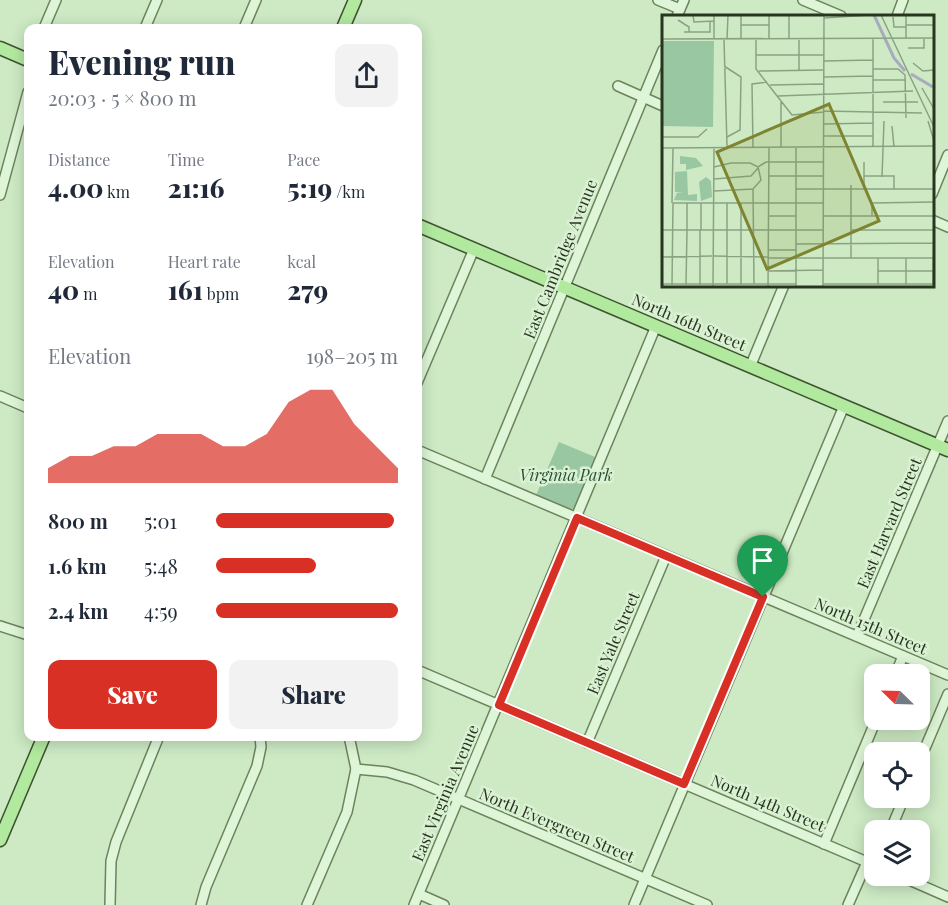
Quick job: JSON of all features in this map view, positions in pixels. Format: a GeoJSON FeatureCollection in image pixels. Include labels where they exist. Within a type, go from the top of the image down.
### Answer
{"type":"FeatureCollection","features":[{"type":"Feature","properties":{"kind":"main road"},"geometry":{"type":"LineString","coordinates":[[345,24],[355,0]]}},
{"type":"Feature","properties":{"kind":"main road"},"geometry":{"type":"LineString","coordinates":[[0,48],[24,58]]}},
{"type":"Feature","properties":{"kind":"main road","name":"North 16th Street"},"geometry":{"type":"LineString","coordinates":[[422,227],[943,448]]}},
{"type":"Feature","properties":{"kind":"main road"},"geometry":{"type":"LineString","coordinates":[[0,840],[42,741]]}},
{"type":"Feature","properties":{"kind":"street"},"geometry":{"type":"LineString","coordinates":[[46,24],[56,0]]}},
{"type":"Feature","properties":{"kind":"street"},"geometry":{"type":"LineString","coordinates":[[147,24],[157,0]]}},
{"type":"Feature","properties":{"kind":"street"},"geometry":{"type":"LineString","coordinates":[[246,24],[256,0]]}},
{"type":"Feature","properties":{"kind":"street"},"geometry":{"type":"LineString","coordinates":[[658,0],[680,8]]}},
{"type":"Feature","properties":{"kind":"street"},"geometry":{"type":"LineString","coordinates":[[803,0],[839,15]]}},
{"type":"Feature","properties":{"kind":"street"},"geometry":{"type":"LineString","coordinates":[[897,15],[903,0]]}},
{"type":"Feature","properties":{"kind":"street","name":"East Cambridge Avenue"},"geometry":{"type":"LineString","coordinates":[[485,479],[662,52]]}},
{"type":"Feature","properties":{"kind":"street"},"geometry":{"type":"LineString","coordinates":[[618,87],[662,106]]}},
{"type":"Feature","properties":{"kind":"street"},"geometry":{"type":"LineString","coordinates":[[0,195],[5,157],[24,103]]}},
{"type":"Feature","properties":{"kind":"street"},"geometry":{"type":"LineString","coordinates":[[933,192],[948,155]]}},
{"type":"Feature","properties":{"kind":"street"},"geometry":{"type":"LineString","coordinates":[[933,220],[948,227]]}},
{"type":"Feature","properties":{"kind":"street"},"geometry":{"type":"LineString","coordinates":[[422,371],[474,249]]}},
{"type":"Feature","properties":{"kind":"street"},"geometry":{"type":"LineString","coordinates":[[750,367],[784,286]]}},
{"type":"Feature","properties":{"kind":"street","name":"East Virginia Avenue"},"geometry":{"type":"LineString","coordinates":[[414,905],[656,326]]}},
{"type":"Feature","properties":{"kind":"street"},"geometry":{"type":"LineString","coordinates":[[0,396],[24,406]]}},
{"type":"Feature","properties":{"kind":"street"},"geometry":{"type":"LineString","coordinates":[[634,905],[844,406]]}},
{"type":"Feature","properties":{"kind":"street","name":"East Harvard Street"},"geometry":{"type":"LineString","coordinates":[[857,636],[943,448],[948,421]]}},
{"type":"Feature","properties":{"kind":"street","name":"North 15th Street"},"geometry":{"type":"LineString","coordinates":[[422,452],[948,675]]}},
{"type":"Feature","properties":{"kind":"street","name":"East Yale Street"},"geometry":{"type":"LineString","coordinates":[[587,743],[666,556]]}},
{"type":"Feature","properties":{"kind":"street"},"geometry":{"type":"LineString","coordinates":[[0,626],[24,634]]}},
{"type":"Feature","properties":{"kind":"street"},"geometry":{"type":"LineString","coordinates":[[900,664],[903,656]]}},
{"type":"Feature","properties":{"kind":"street","name":"North 14th Street"},"geometry":{"type":"LineString","coordinates":[[422,672],[864,861]]}},
{"type":"Feature","properties":{"kind":"street"},"geometry":{"type":"LineString","coordinates":[[928,742],[948,694]]}},
{"type":"Feature","properties":{"kind":"street"},"geometry":{"type":"LineString","coordinates":[[824,844],[872,730]]}},
{"type":"Feature","properties":{"kind":"street"},"geometry":{"type":"LineString","coordinates":[[110,905],[113,852],[157,741]]}},
{"type":"Feature","properties":{"kind":"street"},"geometry":{"type":"LineString","coordinates":[[201,905],[206,887],[257,766],[260,741]]}},
{"type":"Feature","properties":{"kind":"street"},"geometry":{"type":"LineString","coordinates":[[307,905],[347,812],[356,769],[350,741]]}},
{"type":"Feature","properties":{"kind":"street","name":"North Evergreen Street"},"geometry":{"type":"LineString","coordinates":[[356,769],[401,775],[707,905]]}},
{"type":"Feature","properties":{"kind":"street"},"geometry":{"type":"LineString","coordinates":[[848,905],[864,876]]}},
{"type":"Feature","properties":{"kind":"street"},"geometry":{"type":"LineString","coordinates":[[923,886],[948,897]]}},
{"type":"Feature","properties":{"kind":"street"},"geometry":{"type":"LineString","coordinates":[[419,894],[444,905]]}},
{"type":"Feature","properties":{"kind":"green space","name":"Virginia Park"},"geometry":{"type":"Polygon","coordinates":[[[559,442],[595,457],[575,507],[571,510],[536,495],[559,442]]]}},
{"type":"Feature","properties":{"kind":"route"},"geometry":{"type":"LineString","coordinates":[[577,518],[763,597],[684,784],[499,705],[577,518]]}}]}
